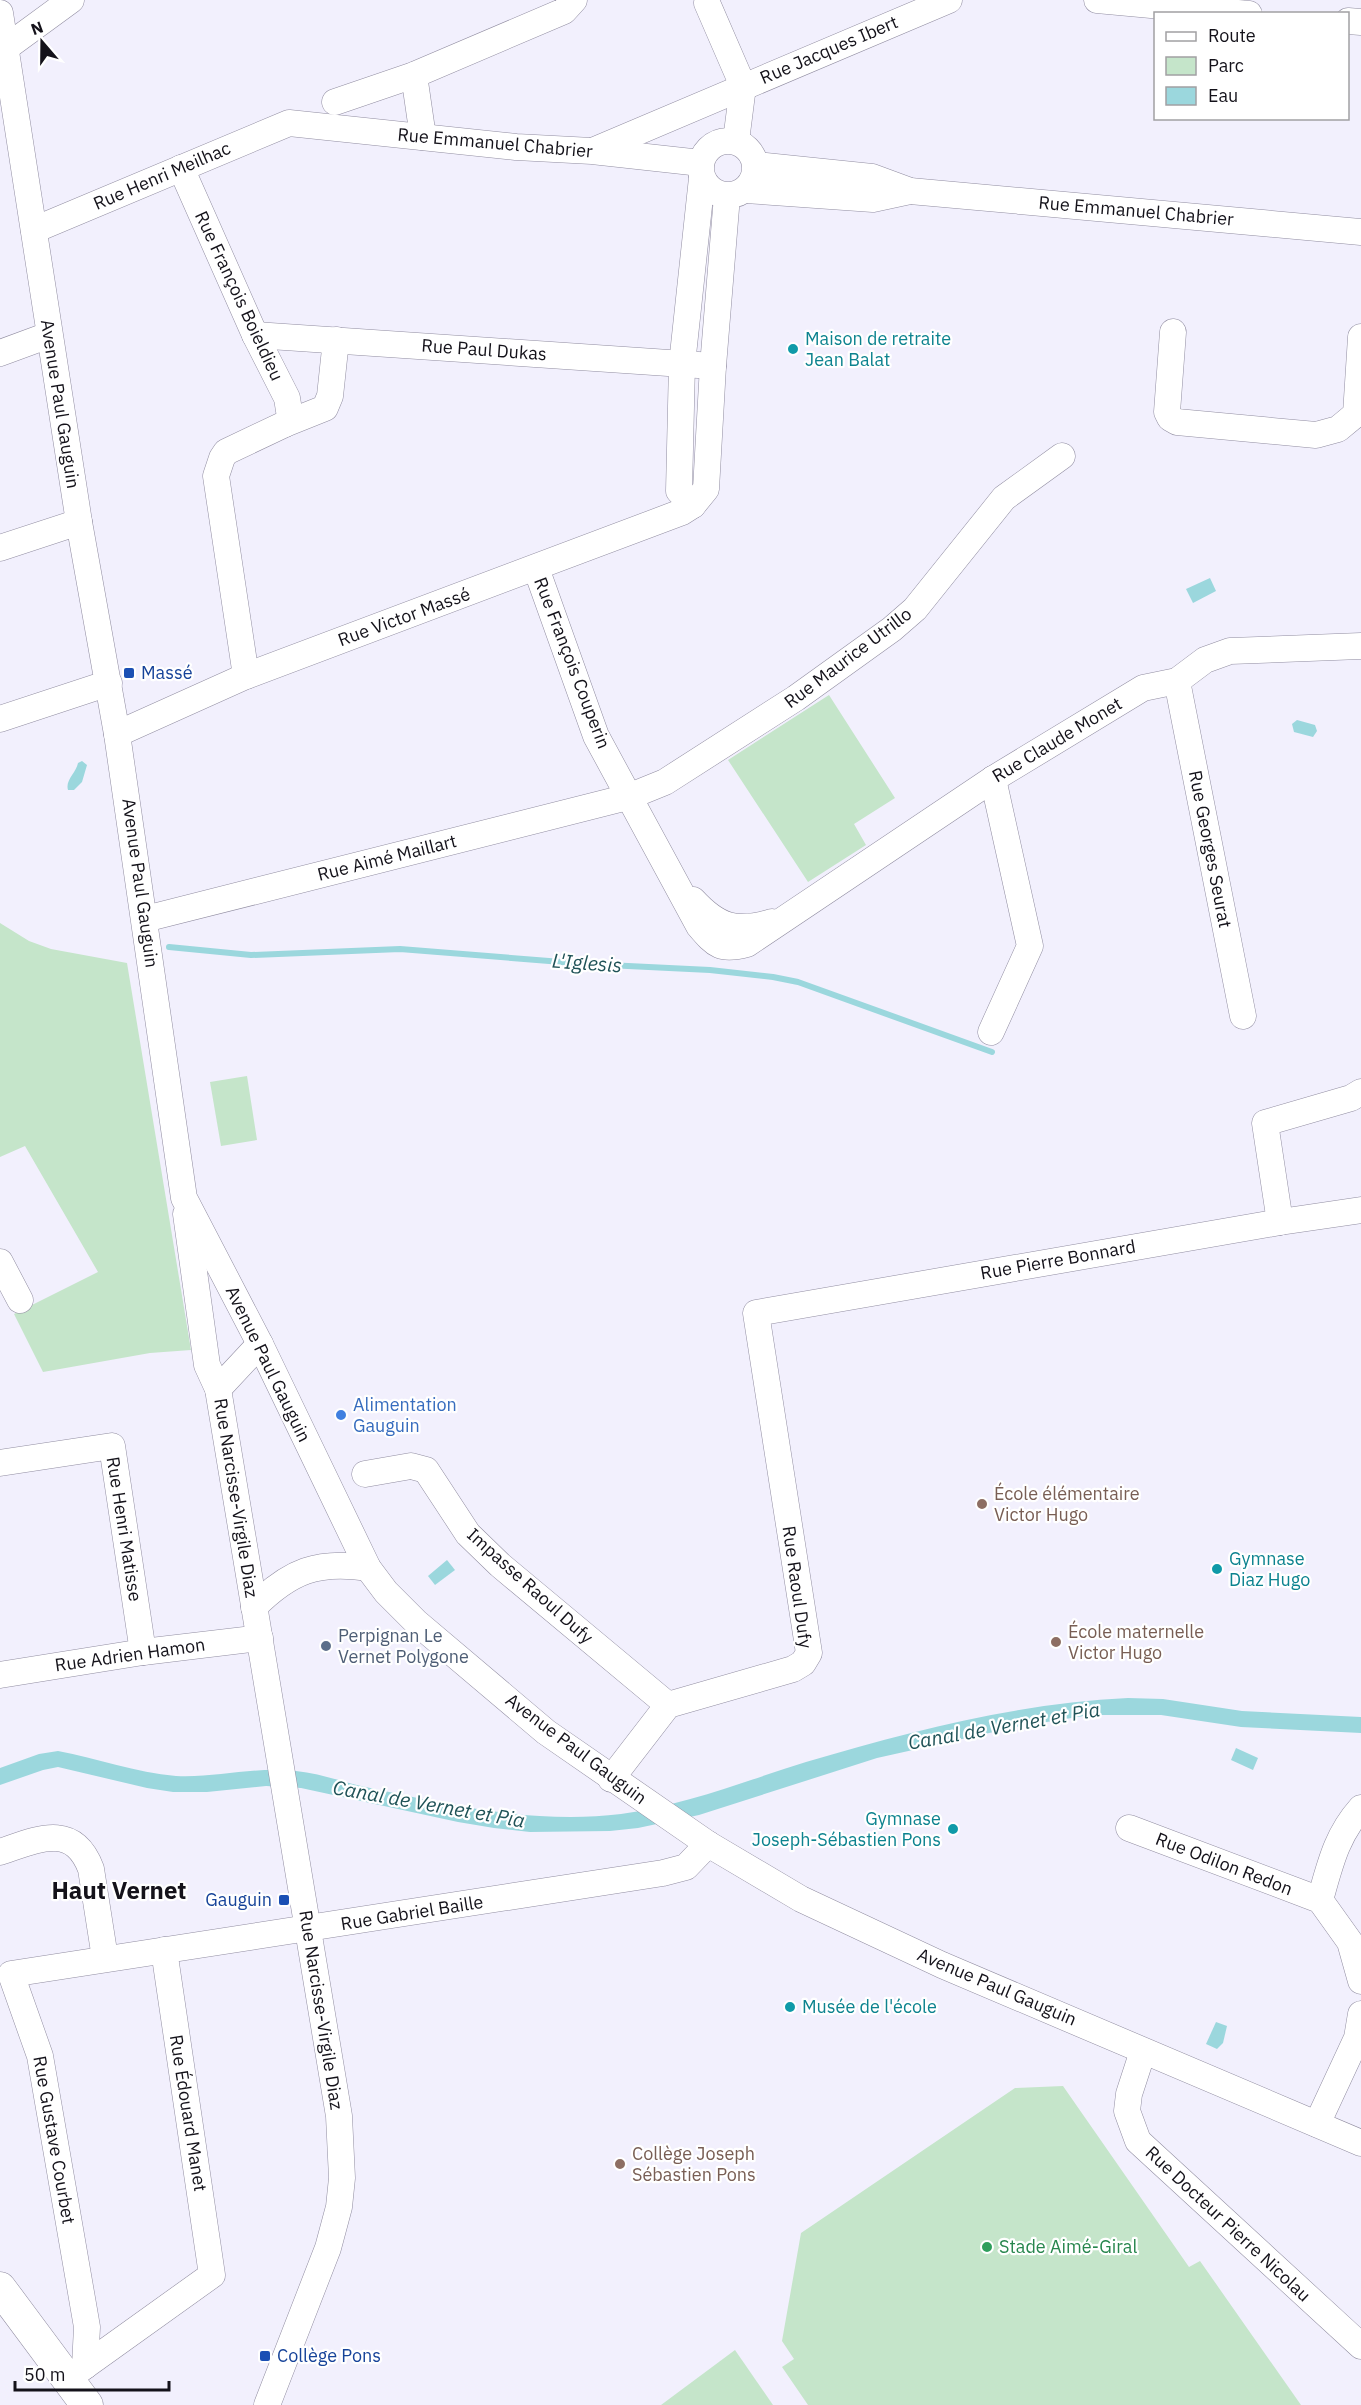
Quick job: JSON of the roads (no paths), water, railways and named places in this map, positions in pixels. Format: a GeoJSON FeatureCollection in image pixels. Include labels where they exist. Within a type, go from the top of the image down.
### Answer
{"type":"FeatureCollection","features":[{"type":"Feature","properties":{"kind":"main road"},"geometry":{"type":"LineString","coordinates":[[0,2288],[76,2373],[87,2405]]}},
{"type":"Feature","properties":{"kind":"street"},"geometry":{"type":"LineString","coordinates":[[3,51],[71,0]]}},
{"type":"Feature","properties":{"kind":"street"},"geometry":{"type":"LineString","coordinates":[[335,102],[414,75],[564,11],[574,0]]}},
{"type":"Feature","properties":{"kind":"street","name":"Rue Jacques Ibert"},"geometry":{"type":"LineString","coordinates":[[592,152],[949,0]]}},
{"type":"Feature","properties":{"kind":"street"},"geometry":{"type":"LineString","coordinates":[[1097,0],[1226,12]]}},
{"type":"Feature","properties":{"kind":"street"},"geometry":{"type":"LineString","coordinates":[[707,3],[743,86],[736,141]]}},
{"type":"Feature","properties":{"kind":"street","name":"Avenue Paul Gauguin"},"geometry":{"type":"LineString","coordinates":[[0,13],[3,51],[34,230],[79,522],[117,734],[184,1198],[260,1344],[368,1568],[386,1592],[416,1622],[546,1732],[708,1844],[801,1899],[942,1965],[1361,2143]]}},
{"type":"Feature","properties":{"kind":"street"},"geometry":{"type":"LineString","coordinates":[[414,75],[423,137]]}},
{"type":"Feature","properties":{"kind":"street","name":"Rue Henri Meilhac"},"geometry":{"type":"LineString","coordinates":[[34,230],[289,123]]}},
{"type":"Feature","properties":{"kind":"street","name":"Rue Emmanuel Chabrier"},"geometry":{"type":"LineString","coordinates":[[289,123],[516,147],[592,152],[701,171]]}},
{"type":"Feature","properties":{"kind":"street"},"geometry":{"type":"LineString","coordinates":[[701,171],[712,191],[736,193],[754,179],[756,165],[753,154],[746,146],[736,141],[724,140],[705,152],[701,171],[682,364],[679,491],[693,505],[706,489],[713,366],[736,193]]}},
{"type":"Feature","properties":{"kind":"street","name":"Rue Emmanuel Chabrier"},"geometry":{"type":"LineString","coordinates":[[756,165],[872,177],[910,191],[1361,232]]}},
{"type":"Feature","properties":{"kind":"street","name":"Rue François Boieldieu"},"geometry":{"type":"LineString","coordinates":[[180,168],[255,335],[287,398],[290,417],[285,424]]}},
{"type":"Feature","properties":{"kind":"street","name":"Rue Emmanuel Chabrier"},"geometry":{"type":"LineString","coordinates":[[736,193],[873,200],[910,191]]}},
{"type":"Feature","properties":{"kind":"street"},"geometry":{"type":"LineString","coordinates":[[1173,332],[1167,412],[1170,418],[1177,422],[1316,435],[1338,429],[1356,414],[1361,337]]}},
{"type":"Feature","properties":{"kind":"street"},"geometry":{"type":"LineString","coordinates":[[0,353],[49,335]]}},
{"type":"Feature","properties":{"kind":"street","name":"Rue Paul Dukas"},"geometry":{"type":"LineString","coordinates":[[255,335],[713,366]]}},
{"type":"Feature","properties":{"kind":"street"},"geometry":{"type":"LineString","coordinates":[[246,676],[216,476],[226,452],[237,445],[325,408],[330,396],[336,340]]}},
{"type":"Feature","properties":{"kind":"street","name":"Rue Maurice Utrillo"},"geometry":{"type":"LineString","coordinates":[[628,797],[675,776],[796,698],[892,629],[915,609],[1004,498],[1062,456]]}},
{"type":"Feature","properties":{"kind":"street","name":"Rue Victor Massé"},"geometry":{"type":"LineString","coordinates":[[117,734],[246,676],[536,568],[682,512],[693,505]]}},
{"type":"Feature","properties":{"kind":"street"},"geometry":{"type":"LineString","coordinates":[[0,548],[79,522]]}},
{"type":"Feature","properties":{"kind":"street","name":"Rue François Couperin"},"geometry":{"type":"LineString","coordinates":[[536,568],[596,736],[678,884],[709,916],[729,927],[752,928],[781,918]]}},
{"type":"Feature","properties":{"kind":"street","name":"Rue Claude Monet"},"geometry":{"type":"LineString","coordinates":[[781,918],[993,779],[1143,688],[1177,681],[1205,660],[1230,651],[1361,646]]}},
{"type":"Feature","properties":{"kind":"street","name":"Rue Georges Seurat"},"geometry":{"type":"LineString","coordinates":[[1177,681],[1244,1016]]}},
{"type":"Feature","properties":{"kind":"street"},"geometry":{"type":"LineString","coordinates":[[0,719],[109,683]]}},
{"type":"Feature","properties":{"kind":"street"},"geometry":{"type":"LineString","coordinates":[[991,1032],[1030,946],[993,779]]}},
{"type":"Feature","properties":{"kind":"street","name":"Rue Aimé Maillart"},"geometry":{"type":"LineString","coordinates":[[145,919],[628,797]]}},
{"type":"Feature","properties":{"kind":"street"},"geometry":{"type":"LineString","coordinates":[[1280,1222],[1265,1123],[1351,1098],[1361,1092]]}},
{"type":"Feature","properties":{"kind":"street","name":"Rue Narcisse-Virgile Diaz"},"geometry":{"type":"LineString","coordinates":[[184,1198],[207,1365],[218,1389],[339,2116],[342,2178],[339,2207],[328,2248],[267,2405]]}},
{"type":"Feature","properties":{"kind":"street","name":"Rue Pierre Bonnard"},"geometry":{"type":"LineString","coordinates":[[756,1313],[1361,1210]]}},
{"type":"Feature","properties":{"kind":"street"},"geometry":{"type":"LineString","coordinates":[[0,1262],[20,1300]]}},
{"type":"Feature","properties":{"kind":"street","name":"Rue Raoul Dufy"},"geometry":{"type":"LineString","coordinates":[[668,1705],[793,1669],[803,1663],[809,1653],[756,1313]]}},
{"type":"Feature","properties":{"kind":"street","name":"Rue Narcisse-Virgile Diaz"},"geometry":{"type":"LineString","coordinates":[[218,1389],[260,1344]]}},
{"type":"Feature","properties":{"kind":"street","name":"Rue Henri Matisse"},"geometry":{"type":"LineString","coordinates":[[0,1463],[112,1446],[143,1652]]}},
{"type":"Feature","properties":{"kind":"street","name":"Impasse Raoul Dufy"},"geometry":{"type":"LineString","coordinates":[[365,1474],[411,1466],[426,1470],[468,1534],[500,1565],[668,1705]]}},
{"type":"Feature","properties":{"kind":"street","name":"Rue Narcisse-Virgile Diaz"},"geometry":{"type":"LineString","coordinates":[[254,1607],[275,1586],[310,1568],[348,1565],[368,1568]]}},
{"type":"Feature","properties":{"kind":"street","name":"Rue Adrien Hamon"},"geometry":{"type":"LineString","coordinates":[[0,1675],[143,1652],[260,1638]]}},
{"type":"Feature","properties":{"kind":"street"},"geometry":{"type":"LineString","coordinates":[[611,1779],[668,1705]]}},
{"type":"Feature","properties":{"kind":"street"},"geometry":{"type":"LineString","coordinates":[[1361,1808],[1346,1824],[1335,1849],[1320,1900],[1350,1942],[1361,1982]]}},
{"type":"Feature","properties":{"kind":"street","name":"Rue Odilon Redon"},"geometry":{"type":"LineString","coordinates":[[1129,1828],[1320,1900]]}},
{"type":"Feature","properties":{"kind":"street"},"geometry":{"type":"LineString","coordinates":[[0,1852],[49,1837],[65,1839],[77,1845],[86,1856],[91,1869],[105,1958]]}},
{"type":"Feature","properties":{"kind":"street","name":"Rue Gabriel Baille"},"geometry":{"type":"LineString","coordinates":[[105,1958],[308,1929],[663,1873],[686,1867],[708,1844]]}},
{"type":"Feature","properties":{"kind":"street","name":"Rue Édouard Manet"},"geometry":{"type":"LineString","coordinates":[[76,2373],[212,2275],[164,1950]]}},
{"type":"Feature","properties":{"kind":"street","name":"Rue Gustave Courbet"},"geometry":{"type":"LineString","coordinates":[[76,2373],[87,2327],[40,2056],[11,1974],[105,1958]]}},
{"type":"Feature","properties":{"kind":"street"},"geometry":{"type":"LineString","coordinates":[[1317,2124],[1357,2038],[1361,2014]]}},
{"type":"Feature","properties":{"kind":"street","name":"Rue Docteur Pierre Nicolau"},"geometry":{"type":"LineString","coordinates":[[1143,2051],[1127,2111],[1138,2141],[1361,2346]]}},
{"type":"Feature","properties":{"kind":"water"},"geometry":{"type":"Polygon","coordinates":[[[1210,578],[1216,591],[1193,603],[1186,589],[1210,578]]]}},
{"type":"Feature","properties":{"kind":"water"},"geometry":{"type":"Polygon","coordinates":[[[1297,720],[1315,725],[1317,731],[1313,737],[1294,732],[1292,724],[1297,720]]]}},
{"type":"Feature","properties":{"kind":"water"},"geometry":{"type":"Polygon","coordinates":[[[82,761],[87,765],[82,782],[74,790],[68,790],[69,780],[78,763],[82,761]]]}},
{"type":"Feature","properties":{"kind":"water"},"geometry":{"type":"Polygon","coordinates":[[[447,1560],[455,1570],[435,1585],[428,1576],[447,1560]]]}},
{"type":"Feature","properties":{"kind":"water","name":"Canal de Vernet et Pia"},"geometry":{"type":"Polygon","coordinates":[[[1128,1698],[1163,1699],[1242,1711],[1361,1717],[1361,1733],[1241,1727],[1161,1715],[1090,1715],[1016,1727],[877,1758],[699,1815],[638,1828],[610,1831],[530,1832],[494,1828],[301,1788],[266,1786],[207,1792],[173,1792],[58,1767],[0,1785],[0,1768],[39,1754],[58,1751],[131,1769],[176,1776],[266,1770],[296,1771],[458,1806],[523,1815],[588,1817],[621,1814],[669,1805],[806,1762],[925,1729],[1006,1712],[1128,1698]]]}},
{"type":"Feature","properties":{"kind":"water"},"geometry":{"type":"Polygon","coordinates":[[[1236,1748],[1258,1758],[1253,1770],[1231,1760],[1236,1748]]]}},
{"type":"Feature","properties":{"kind":"water"},"geometry":{"type":"Polygon","coordinates":[[[1216,2022],[1227,2026],[1223,2043],[1217,2049],[1206,2044],[1216,2022]]]}},
{"type":"Feature","properties":{"kind":"waterway","name":"L'Iglesis"},"geometry":{"type":"LineString","coordinates":[[169,947],[251,955],[400,949],[587,964],[710,970],[773,977],[798,982],[992,1052]]}},
{"type":"Feature","properties":{"kind":"place","name":"Maison de retraite Jean Balat"},"geometry":{"type":"Point","coordinates":[793,349]}},
{"type":"Feature","properties":{"kind":"place","name":"Massé"},"geometry":{"type":"Point","coordinates":[129,673]}},
{"type":"Feature","properties":{"kind":"place","name":"Alimentation Gauguin"},"geometry":{"type":"Point","coordinates":[341,1415]}},
{"type":"Feature","properties":{"kind":"place","name":"École élémentaire Victor Hugo"},"geometry":{"type":"Point","coordinates":[982,1504]}},
{"type":"Feature","properties":{"kind":"place","name":"Gymnase Diaz Hugo"},"geometry":{"type":"Point","coordinates":[1217,1569]}},
{"type":"Feature","properties":{"kind":"place","name":"École maternelle Victor Hugo"},"geometry":{"type":"Point","coordinates":[1056,1642]}},
{"type":"Feature","properties":{"kind":"place","name":"Perpignan Le Vernet Polygone"},"geometry":{"type":"Point","coordinates":[326,1646]}},
{"type":"Feature","properties":{"kind":"place","name":"Gymnase Joseph-Sébastien Pons"},"geometry":{"type":"Point","coordinates":[953,1829]}},
{"type":"Feature","properties":{"kind":"place","name":"Gauguin"},"geometry":{"type":"Point","coordinates":[284,1900]}},
{"type":"Feature","properties":{"kind":"place","name":"Musée de l'école"},"geometry":{"type":"Point","coordinates":[790,2007]}},
{"type":"Feature","properties":{"kind":"place","name":"Collège Joseph Sébastien Pons"},"geometry":{"type":"Point","coordinates":[620,2164]}},
{"type":"Feature","properties":{"kind":"place","name":"Stade Aimé-Giral"},"geometry":{"type":"Point","coordinates":[987,2247]}},
{"type":"Feature","properties":{"kind":"place","name":"Collège Pons"},"geometry":{"type":"Point","coordinates":[265,2356]}},
{"type":"Feature","properties":{"kind":"district","name":"Haut Vernet"},"geometry":{"type":"Point","coordinates":[119,1891]}}]}
